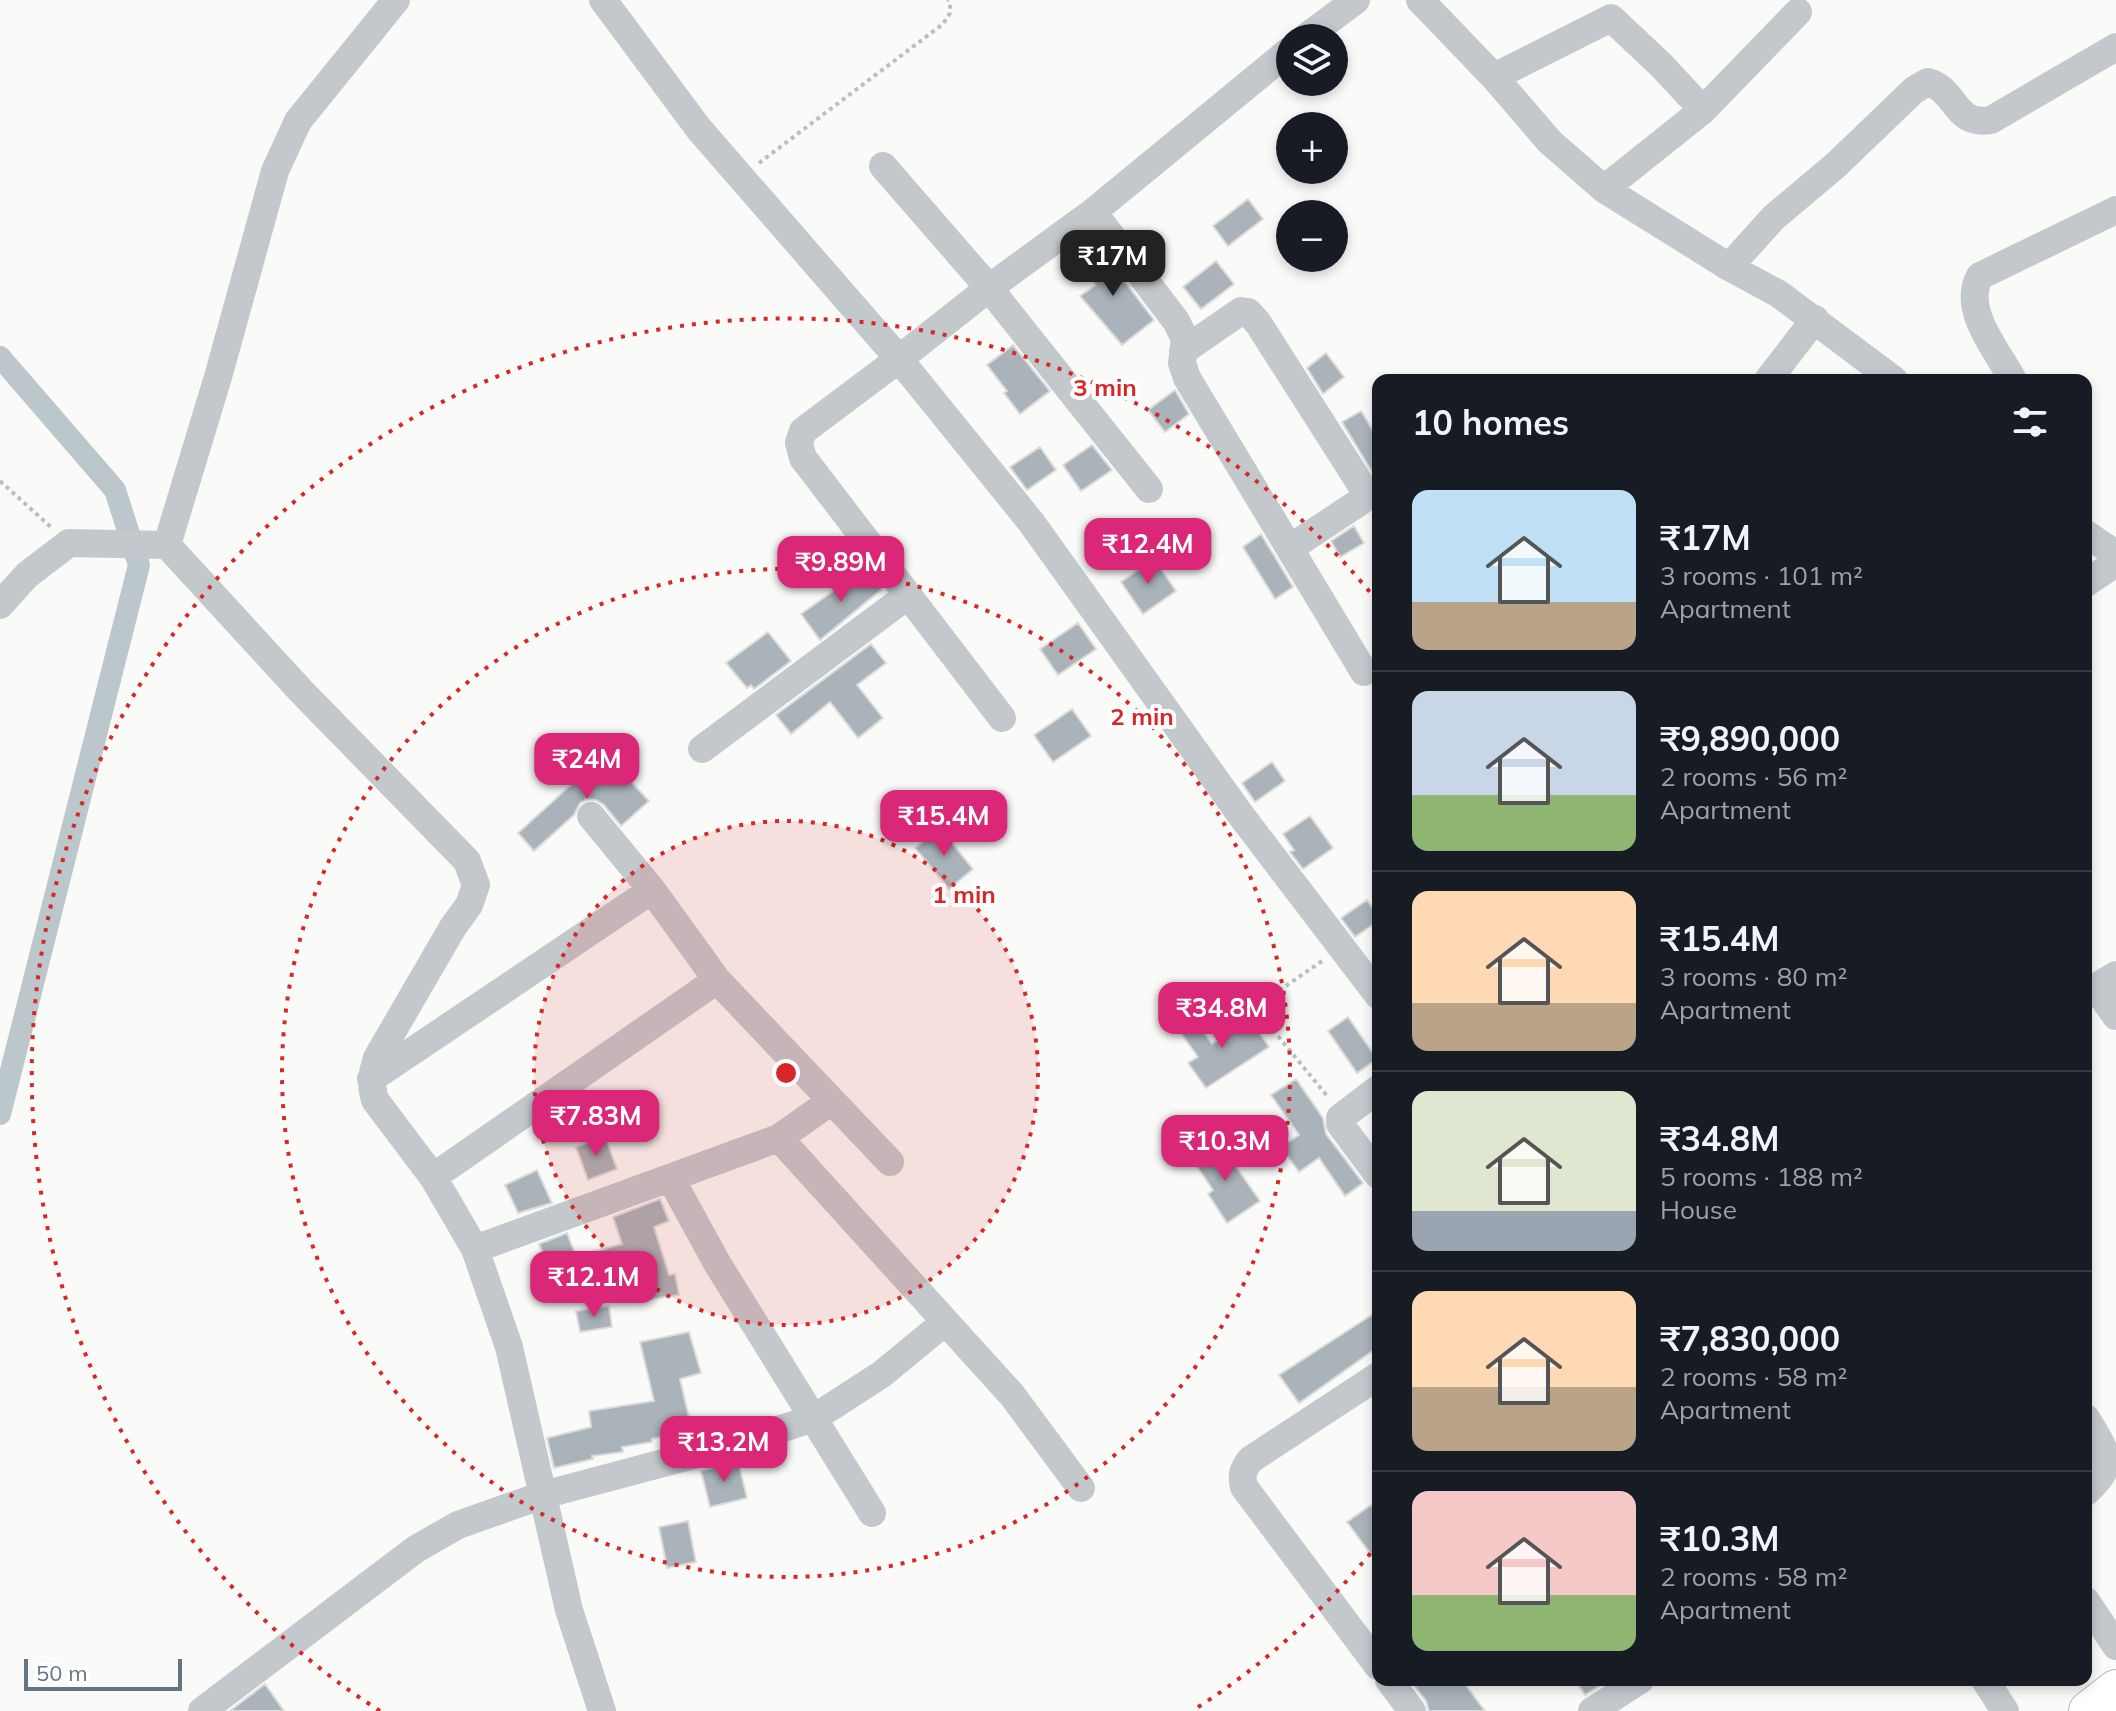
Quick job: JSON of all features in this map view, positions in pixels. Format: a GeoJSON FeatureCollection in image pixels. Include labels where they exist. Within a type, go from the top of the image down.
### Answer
{"type":"FeatureCollection","features":[{"type":"Feature","properties":{"kind":"highway"},"geometry":{"type":"LineString","coordinates":[[2089,1711],[2116,1690]]}},
{"type":"Feature","properties":{"kind":"street"},"geometry":{"type":"LineString","coordinates":[[159,546],[218,377],[275,171],[298,121],[396,0]]}},
{"type":"Feature","properties":{"kind":"street"},"geometry":{"type":"LineString","coordinates":[[603,0],[699,129],[899,359],[1031,522],[1240,814],[1372,988]]}},
{"type":"Feature","properties":{"kind":"street"},"geometry":{"type":"LineString","coordinates":[[1324,24],[1356,0]]}},
{"type":"Feature","properties":{"kind":"street"},"geometry":{"type":"LineString","coordinates":[[1420,0],[1494,77],[1550,142],[1604,189],[1729,267],[1779,294],[1886,374]]}},
{"type":"Feature","properties":{"kind":"street"},"geometry":{"type":"LineString","coordinates":[[1494,77],[1611,9],[1703,110]]}},
{"type":"Feature","properties":{"kind":"street"},"geometry":{"type":"LineString","coordinates":[[1604,189],[1703,110],[1798,12]]}},
{"type":"Feature","properties":{"kind":"street"},"geometry":{"type":"LineString","coordinates":[[1729,267],[1773,218],[1836,165],[1914,90],[1928,82],[1939,85],[1965,117],[1977,122],[1991,120],[2116,47]]}},
{"type":"Feature","properties":{"kind":"street"},"geometry":{"type":"LineString","coordinates":[[1002,718],[803,458],[799,443],[803,431],[1093,212],[1276,62]]}},
{"type":"Feature","properties":{"kind":"street"},"geometry":{"type":"LineString","coordinates":[[883,166],[989,288],[1149,489]]}},
{"type":"Feature","properties":{"kind":"street"},"geometry":{"type":"LineString","coordinates":[[2010,374],[1974,310],[1973,289],[1980,276],[2116,210]]}},
{"type":"Feature","properties":{"kind":"street"},"geometry":{"type":"LineString","coordinates":[[1093,212],[1176,321],[1185,339],[1182,363],[1187,378],[1364,672]]}},
{"type":"Feature","properties":{"kind":"street"},"geometry":{"type":"LineString","coordinates":[[1183,351],[1241,311],[1248,312],[1360,483],[1364,492],[1361,501],[1290,548]]}},
{"type":"Feature","properties":{"kind":"street"},"geometry":{"type":"LineString","coordinates":[[1773,374],[1815,319]]}},
{"type":"Feature","properties":{"kind":"street"},"geometry":{"type":"LineString","coordinates":[[2092,537],[2116,554]]}},
{"type":"Feature","properties":{"kind":"street"},"geometry":{"type":"LineString","coordinates":[[0,605],[27,575],[69,543],[159,546],[467,861],[476,885],[469,905],[377,1058],[371,1079],[375,1100],[433,1177],[475,1249],[509,1347],[569,1610],[602,1711]]}},
{"type":"Feature","properties":{"kind":"street"},"geometry":{"type":"LineString","coordinates":[[2092,579],[2116,563]]}},
{"type":"Feature","properties":{"kind":"street"},"geometry":{"type":"LineString","coordinates":[[702,749],[907,596]]}},
{"type":"Feature","properties":{"kind":"street"},"geometry":{"type":"LineString","coordinates":[[591,816],[652,890],[717,980],[890,1162]]}},
{"type":"Feature","properties":{"kind":"street"},"geometry":{"type":"LineString","coordinates":[[371,1079],[652,890]]}},
{"type":"Feature","properties":{"kind":"street"},"geometry":{"type":"LineString","coordinates":[[433,1177],[717,980]]}},
{"type":"Feature","properties":{"kind":"street"},"geometry":{"type":"LineString","coordinates":[[2099,985],[2116,1016]]}},
{"type":"Feature","properties":{"kind":"street"},"geometry":{"type":"LineString","coordinates":[[1372,1093],[1343,1114],[1340,1124],[1372,1167]]}},
{"type":"Feature","properties":{"kind":"street"},"geometry":{"type":"LineString","coordinates":[[475,1249],[779,1138],[830,1102]]}},
{"type":"Feature","properties":{"kind":"street"},"geometry":{"type":"LineString","coordinates":[[779,1138],[1012,1395],[1081,1488]]}},
{"type":"Feature","properties":{"kind":"street"},"geometry":{"type":"LineString","coordinates":[[671,1179],[717,1263],[872,1513]]}},
{"type":"Feature","properties":{"kind":"street"},"geometry":{"type":"LineString","coordinates":[[202,1711],[416,1549],[458,1525],[543,1495],[735,1444],[814,1418],[882,1374],[945,1322]]}},
{"type":"Feature","properties":{"kind":"street"},"geometry":{"type":"LineString","coordinates":[[1372,1380],[1250,1460],[1243,1469],[1242,1478],[1244,1487],[1372,1658]]}},
{"type":"Feature","properties":{"kind":"street"},"geometry":{"type":"LineString","coordinates":[[2092,1428],[2111,1459],[2112,1469],[2104,1481],[2092,1488]]}},
{"type":"Feature","properties":{"kind":"street"},"geometry":{"type":"LineString","coordinates":[[2092,1610],[2116,1646]]}},
{"type":"Feature","properties":{"kind":"street"},"geometry":{"type":"LineString","coordinates":[[1393,1686],[1412,1711]]}},
{"type":"Feature","properties":{"kind":"street"},"geometry":{"type":"LineString","coordinates":[[1592,1711],[1631,1686]]}},
{"type":"Feature","properties":{"kind":"street"},"geometry":{"type":"LineString","coordinates":[[1989,1686],[2005,1711]]}},
{"type":"Feature","properties":{"kind":"path"},"geometry":{"type":"LineString","coordinates":[[741,176],[943,24],[950,13],[948,0]]}},
{"type":"Feature","properties":{"kind":"path"},"geometry":{"type":"LineString","coordinates":[[0,481],[69,543]]}},
{"type":"Feature","properties":{"kind":"path"},"geometry":{"type":"LineString","coordinates":[[1340,948],[1267,999],[1260,1014],[1343,1114]]}},
{"type":"Feature","properties":{"kind":"building"},"geometry":{"type":"Polygon","coordinates":[[[1248,199],[1263,219],[1228,246],[1213,226],[1248,199]]]}},
{"type":"Feature","properties":{"kind":"building"},"geometry":{"type":"Polygon","coordinates":[[[1096,244],[1154,320],[1122,345],[1080,296],[1096,285],[1076,259],[1096,244]]]}},
{"type":"Feature","properties":{"kind":"building"},"geometry":{"type":"Polygon","coordinates":[[[1216,261],[1234,284],[1201,309],[1183,287],[1216,261]]]}},
{"type":"Feature","properties":{"kind":"building"},"geometry":{"type":"Polygon","coordinates":[[[1013,345],[1050,391],[1020,414],[987,365],[1013,345]]]}},
{"type":"Feature","properties":{"kind":"building"},"geometry":{"type":"Polygon","coordinates":[[[1326,353],[1344,377],[1323,394],[1307,368],[1326,353]]]}},
{"type":"Feature","properties":{"kind":"building"},"geometry":{"type":"Polygon","coordinates":[[[1175,390],[1189,414],[1165,432],[1148,410],[1175,390]]]}},
{"type":"Feature","properties":{"kind":"building"},"geometry":{"type":"Polygon","coordinates":[[[1361,411],[1372,429],[1372,472],[1342,422],[1361,411]]]}},
{"type":"Feature","properties":{"kind":"building"},"geometry":{"type":"Polygon","coordinates":[[[1092,445],[1112,470],[1081,491],[1063,465],[1092,445]]]}},
{"type":"Feature","properties":{"kind":"building"},"geometry":{"type":"Polygon","coordinates":[[[1040,447],[1056,470],[1027,490],[1010,467],[1040,447]]]}},
{"type":"Feature","properties":{"kind":"building"},"geometry":{"type":"Polygon","coordinates":[[[1354,526],[1364,543],[1340,557],[1331,541],[1354,526]]]}},
{"type":"Feature","properties":{"kind":"building"},"geometry":{"type":"Polygon","coordinates":[[[1261,534],[1293,587],[1275,599],[1243,547],[1261,534]]]}},
{"type":"Feature","properties":{"kind":"building"},"geometry":{"type":"Polygon","coordinates":[[[1154,559],[1176,591],[1143,614],[1121,582],[1154,559]]]}},
{"type":"Feature","properties":{"kind":"building"},"geometry":{"type":"Polygon","coordinates":[[[866,568],[882,589],[820,640],[801,614],[866,568]]]}},
{"type":"Feature","properties":{"kind":"building"},"geometry":{"type":"Polygon","coordinates":[[[1078,623],[1096,649],[1058,675],[1040,649],[1078,623]]]}},
{"type":"Feature","properties":{"kind":"building"},"geometry":{"type":"Polygon","coordinates":[[[768,632],[791,661],[754,689],[751,685],[747,688],[726,663],[768,632]]]}},
{"type":"Feature","properties":{"kind":"building"},"geometry":{"type":"Polygon","coordinates":[[[871,644],[886,663],[857,685],[883,718],[858,738],[830,702],[791,734],[776,715],[871,644]]]}},
{"type":"Feature","properties":{"kind":"building"},"geometry":{"type":"Polygon","coordinates":[[[1072,709],[1091,736],[1053,762],[1034,735],[1072,709]]]}},
{"type":"Feature","properties":{"kind":"building"},"geometry":{"type":"Polygon","coordinates":[[[605,754],[649,801],[621,826],[604,805],[587,799],[534,851],[518,833],[605,754]]]}},
{"type":"Feature","properties":{"kind":"building"},"geometry":{"type":"Polygon","coordinates":[[[1272,762],[1285,781],[1255,802],[1242,783],[1272,762]]]}},
{"type":"Feature","properties":{"kind":"building"},"geometry":{"type":"Polygon","coordinates":[[[1310,816],[1333,848],[1303,869],[1290,852],[1294,850],[1283,834],[1310,816]]]}},
{"type":"Feature","properties":{"kind":"building"},"geometry":{"type":"Polygon","coordinates":[[[940,828],[973,869],[949,889],[915,848],[940,828]]]}},
{"type":"Feature","properties":{"kind":"building"},"geometry":{"type":"Polygon","coordinates":[[[1367,900],[1372,907],[1372,925],[1355,937],[1341,918],[1367,900]]]}},
{"type":"Feature","properties":{"kind":"building"},"geometry":{"type":"Polygon","coordinates":[[[1348,1017],[1372,1052],[1372,1062],[1357,1073],[1328,1031],[1348,1017]]]}},
{"type":"Feature","properties":{"kind":"building"},"geometry":{"type":"Polygon","coordinates":[[[1194,1018],[1212,1044],[1250,1019],[1269,1047],[1206,1088],[1188,1063],[1198,1057],[1178,1029],[1194,1018]]]}},
{"type":"Feature","properties":{"kind":"building"},"geometry":{"type":"Polygon","coordinates":[[[1296,1079],[1323,1118],[1326,1134],[1363,1183],[1345,1196],[1319,1158],[1299,1172],[1281,1147],[1299,1135],[1271,1095],[1296,1079]]]}},
{"type":"Feature","properties":{"kind":"building"},"geometry":{"type":"Polygon","coordinates":[[[605,1137],[617,1169],[588,1180],[576,1147],[605,1137]]]}},
{"type":"Feature","properties":{"kind":"building"},"geometry":{"type":"Polygon","coordinates":[[[1218,1141],[1260,1201],[1227,1223],[1208,1194],[1213,1190],[1192,1159],[1218,1141]]]}},
{"type":"Feature","properties":{"kind":"building"},"geometry":{"type":"Polygon","coordinates":[[[537,1170],[552,1203],[518,1213],[505,1185],[537,1170]]]}},
{"type":"Feature","properties":{"kind":"building"},"geometry":{"type":"Polygon","coordinates":[[[660,1199],[669,1221],[654,1227],[669,1275],[675,1274],[679,1295],[645,1300],[641,1272],[635,1273],[633,1266],[559,1284],[552,1255],[545,1258],[539,1244],[567,1233],[576,1256],[622,1244],[613,1217],[660,1199]]]}},
{"type":"Feature","properties":{"kind":"building"},"geometry":{"type":"Polygon","coordinates":[[[609,1306],[612,1327],[580,1332],[576,1311],[609,1306]]]}},
{"type":"Feature","properties":{"kind":"building"},"geometry":{"type":"Polygon","coordinates":[[[1372,1315],[1372,1351],[1299,1403],[1279,1375],[1372,1315]]]}},
{"type":"Feature","properties":{"kind":"building"},"geometry":{"type":"Polygon","coordinates":[[[689,1332],[701,1373],[680,1379],[692,1430],[622,1447],[623,1452],[592,1456],[593,1459],[554,1468],[547,1438],[591,1427],[589,1411],[654,1401],[640,1342],[689,1332]]]}},
{"type":"Feature","properties":{"kind":"building"},"geometry":{"type":"Polygon","coordinates":[[[738,1461],[747,1498],[710,1507],[701,1471],[738,1461]]]}},
{"type":"Feature","properties":{"kind":"building"},"geometry":{"type":"Polygon","coordinates":[[[1371,1505],[1372,1556],[1347,1522],[1371,1505]]]}},
{"type":"Feature","properties":{"kind":"building"},"geometry":{"type":"Polygon","coordinates":[[[688,1521],[696,1562],[667,1568],[659,1527],[688,1521]]]}},
{"type":"Feature","properties":{"kind":"building"},"geometry":{"type":"Polygon","coordinates":[[[265,1684],[284,1711],[230,1711],[265,1684]]]}},
{"type":"Feature","properties":{"kind":"building"},"geometry":{"type":"Polygon","coordinates":[[[1415,1686],[1466,1686],[1485,1711],[1429,1711],[1426,1701],[1415,1686]]]}},
{"type":"Feature","properties":{"kind":"building"},"geometry":{"type":"Polygon","coordinates":[[[1579,1686],[1599,1686],[1585,1695],[1579,1686]]]}},
{"type":"Feature","properties":{"kind":"waterway"},"geometry":{"type":"LineString","coordinates":[[0,357],[115,490],[139,565],[0,1114]]}}]}
